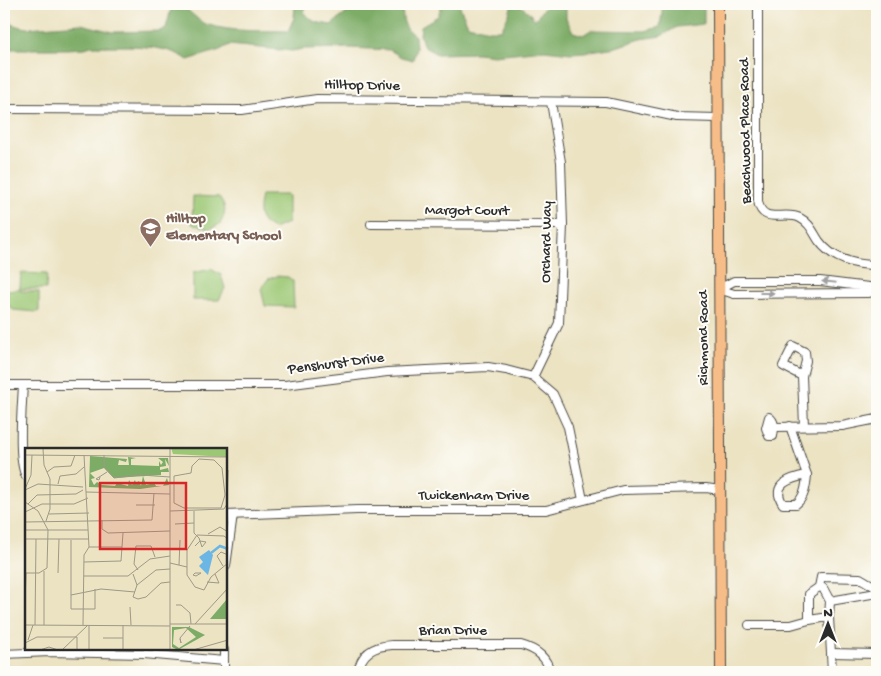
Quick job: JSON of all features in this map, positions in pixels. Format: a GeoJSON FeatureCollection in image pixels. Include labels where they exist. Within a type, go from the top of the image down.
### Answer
{"type":"FeatureCollection","features":[{"type":"Feature","properties":{"kind":"main road","name":"Richmond Road"},"geometry":{"type":"LineString","coordinates":[[718,4],[721,672]]}},
{"type":"Feature","properties":{"kind":"street","name":"Beachwood Place Road"},"geometry":{"type":"LineString","coordinates":[[758,4],[758,191],[760,208],[768,215],[796,216],[802,219],[810,226],[825,247],[841,259],[853,263],[877,265]]}},
{"type":"Feature","properties":{"kind":"street","name":"Hilltop Drive"},"geometry":{"type":"LineString","coordinates":[[4,108],[242,110],[317,99],[606,102],[677,117],[718,118]]}},
{"type":"Feature","properties":{"kind":"street","name":"Orchard Way"},"geometry":{"type":"LineString","coordinates":[[533,377],[559,323],[563,225],[561,162],[551,102]]}},
{"type":"Feature","properties":{"kind":"street","name":"Margot Court"},"geometry":{"type":"LineString","coordinates":[[371,224],[563,225]]}},
{"type":"Feature","properties":{"kind":"street"},"geometry":{"type":"LineString","coordinates":[[719,289],[734,281],[820,281],[877,289]]}},
{"type":"Feature","properties":{"kind":"street"},"geometry":{"type":"LineString","coordinates":[[719,289],[734,294],[868,293],[877,289]]}},
{"type":"Feature","properties":{"kind":"street","name":"Penshurst Drive"},"geometry":{"type":"LineString","coordinates":[[4,385],[285,385],[387,372],[488,367],[506,370],[533,377],[554,394],[568,427],[583,500]]}},
{"type":"Feature","properties":{"kind":"street"},"geometry":{"type":"LineString","coordinates":[[802,376],[804,426]]}},
{"type":"Feature","properties":{"kind":"street"},"geometry":{"type":"LineString","coordinates":[[23,385],[21,457],[25,474]]}},
{"type":"Feature","properties":{"kind":"street"},"geometry":{"type":"LineString","coordinates":[[775,427],[842,426],[877,419]]}},
{"type":"Feature","properties":{"kind":"street"},"geometry":{"type":"LineString","coordinates":[[790,426],[806,475]]}},
{"type":"Feature","properties":{"kind":"street","name":"Twickenham Drive"},"geometry":{"type":"LineString","coordinates":[[229,515],[357,510],[546,510],[623,490],[706,488],[720,490]]}},
{"type":"Feature","properties":{"kind":"street"},"geometry":{"type":"LineString","coordinates":[[228,532],[229,515]]}},
{"type":"Feature","properties":{"kind":"street"},"geometry":{"type":"LineString","coordinates":[[809,620],[809,594],[819,587],[821,578],[860,578],[877,588]]}},
{"type":"Feature","properties":{"kind":"street"},"geometry":{"type":"LineString","coordinates":[[819,587],[823,588],[830,600],[832,672]]}},
{"type":"Feature","properties":{"kind":"street"},"geometry":{"type":"LineString","coordinates":[[830,600],[877,593]]}},
{"type":"Feature","properties":{"kind":"street"},"geometry":{"type":"LineString","coordinates":[[749,625],[791,625],[829,617]]}},
{"type":"Feature","properties":{"kind":"street","name":"Brian Drive"},"geometry":{"type":"LineString","coordinates":[[358,672],[362,658],[368,652],[382,645],[521,645],[537,652],[548,664],[550,672]]}},
{"type":"Feature","properties":{"kind":"street"},"geometry":{"type":"LineString","coordinates":[[224,651],[224,672]]}},
{"type":"Feature","properties":{"kind":"street"},"geometry":{"type":"LineString","coordinates":[[4,654],[50,652],[144,654],[224,662]]}},
{"type":"Feature","properties":{"kind":"street"},"geometry":{"type":"LineString","coordinates":[[832,653],[877,654]]}},
{"type":"Feature","properties":{"kind":"green space"},"geometry":{"type":"Polygon","coordinates":[[[174,4],[183,7],[202,22],[216,27],[237,30],[288,31],[294,18],[295,4],[305,4],[304,13],[315,22],[331,25],[352,9],[352,4],[366,4],[367,7],[376,4],[402,4],[405,26],[415,36],[416,48],[413,60],[401,57],[390,50],[350,48],[292,51],[229,45],[220,50],[188,60],[167,50],[142,47],[91,46],[66,49],[4,49],[4,10],[13,25],[27,28],[81,24],[113,32],[160,31],[166,28],[174,4]]]}},
{"type":"Feature","properties":{"kind":"green space"},"geometry":{"type":"Polygon","coordinates":[[[442,4],[460,4],[468,25],[489,30],[501,30],[512,4],[522,7],[535,20],[547,6],[566,4],[566,18],[573,32],[583,35],[591,30],[645,31],[660,27],[663,4],[704,4],[704,24],[677,27],[661,36],[585,52],[571,53],[544,50],[494,55],[477,53],[437,54],[424,47],[420,35],[421,26],[438,16],[442,4]]]}},
{"type":"Feature","properties":{"kind":"green space"},"geometry":{"type":"Polygon","coordinates":[[[261,195],[288,195],[288,223],[273,229],[267,226],[261,219],[259,211],[261,195]]]}},
{"type":"Feature","properties":{"kind":"green space"},"geometry":{"type":"Polygon","coordinates":[[[193,196],[219,197],[225,210],[220,224],[210,229],[192,224],[193,196]]]}},
{"type":"Feature","properties":{"kind":"green space"},"geometry":{"type":"Polygon","coordinates":[[[211,269],[221,275],[225,288],[219,300],[193,300],[193,273],[211,269]]]}},
{"type":"Feature","properties":{"kind":"green space"},"geometry":{"type":"Polygon","coordinates":[[[21,273],[47,274],[46,289],[20,289],[20,291],[39,292],[39,311],[37,312],[13,310],[10,306],[4,306],[4,289],[11,291],[20,288],[21,273]]]}},
{"type":"Feature","properties":{"kind":"green space"},"geometry":{"type":"Polygon","coordinates":[[[277,276],[288,277],[293,281],[294,307],[265,306],[261,289],[268,279],[277,276]]]}},
{"type":"Feature","properties":{"kind":"place","name":"Hilltop Elementary School"},"geometry":{"type":"Point","coordinates":[150,247]}}]}
